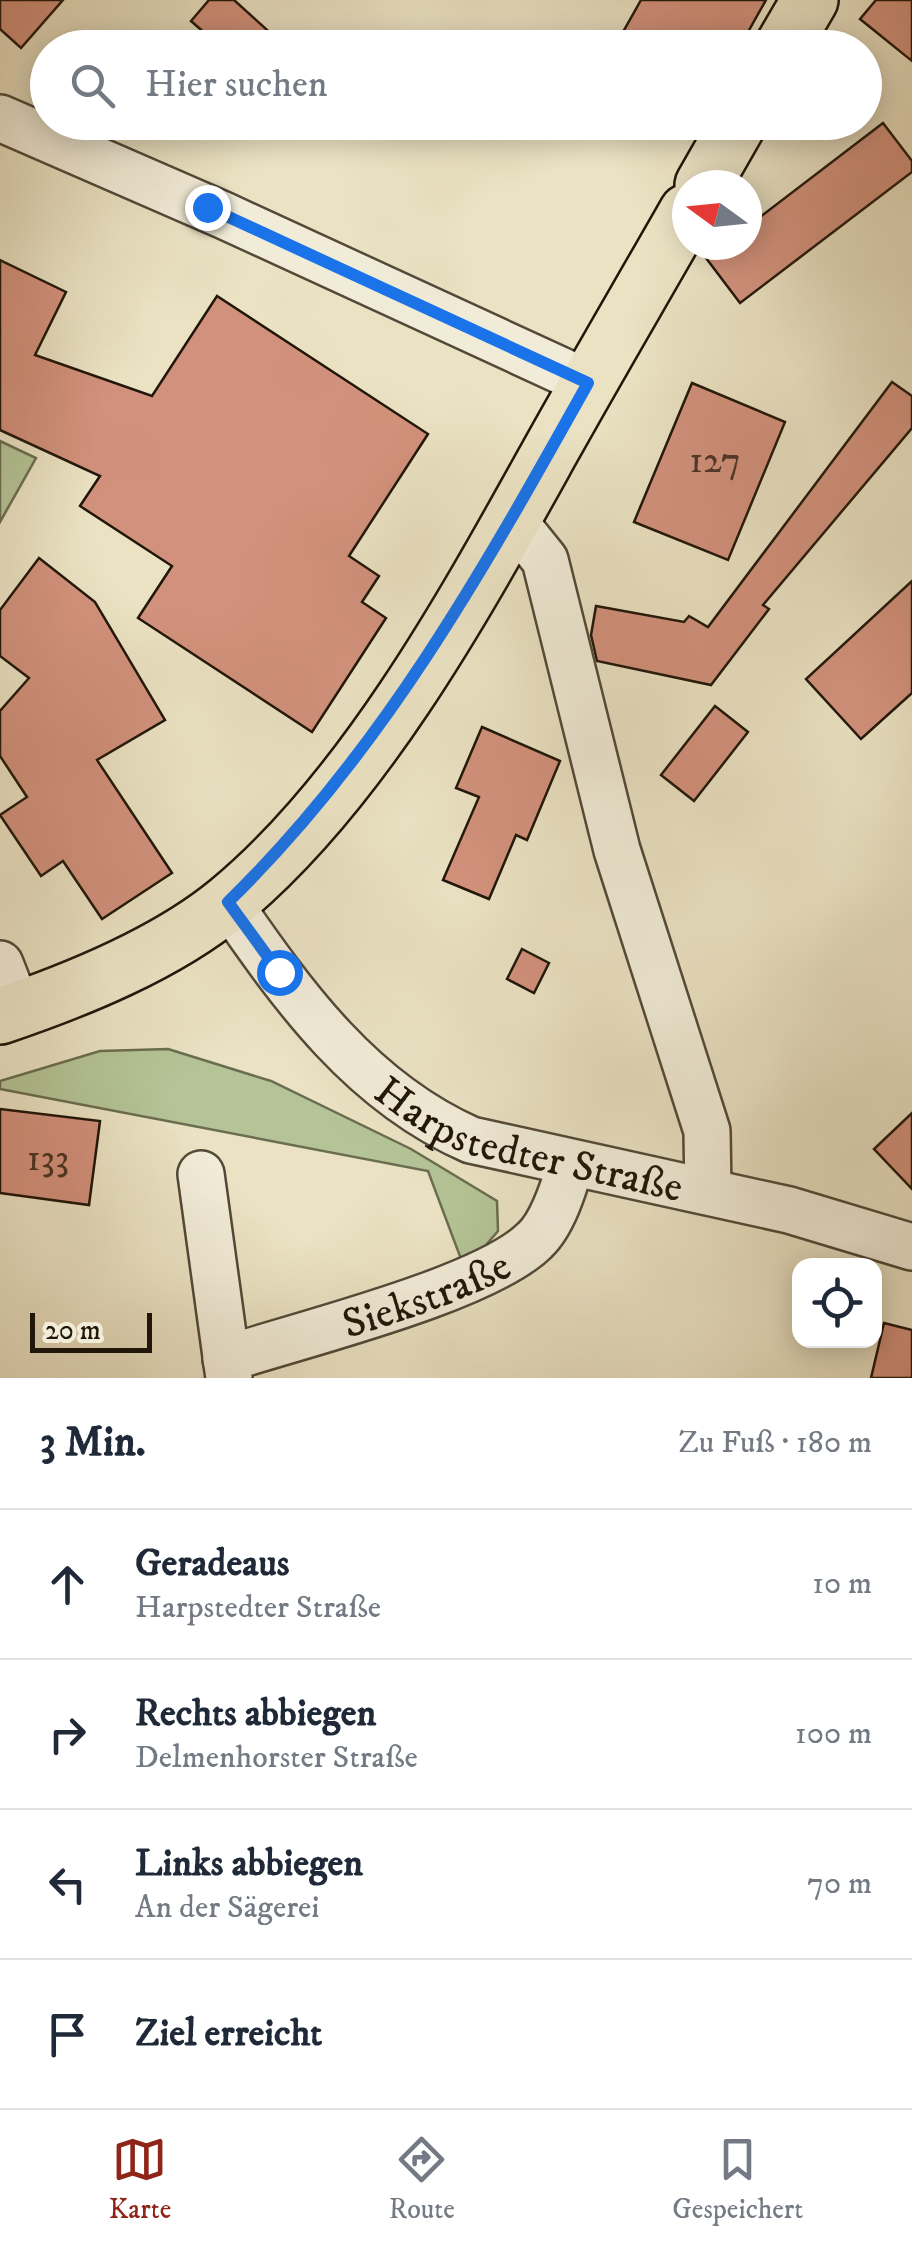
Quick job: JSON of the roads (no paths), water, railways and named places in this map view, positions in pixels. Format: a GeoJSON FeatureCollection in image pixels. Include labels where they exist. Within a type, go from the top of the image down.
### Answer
{"type":"FeatureCollection","features":[{"type":"Feature","properties":{"kind":"main road"},"geometry":{"type":"LineString","coordinates":[[792,30],[810,0]]}},
{"type":"Feature","properties":{"kind":"main road"},"geometry":{"type":"LineString","coordinates":[[712,170],[729,140]]}},
{"type":"Feature","properties":{"kind":"main road"},"geometry":{"type":"LineString","coordinates":[[6,997],[157,948],[228,902],[299,831],[375,735],[428,659],[672,238]]}},
{"type":"Feature","properties":{"kind":"street"},"geometry":{"type":"LineString","coordinates":[[0,118],[30,131]]}},
{"type":"Feature","properties":{"kind":"street"},"geometry":{"type":"LineString","coordinates":[[51,140],[241,222],[588,383]]}},
{"type":"Feature","properties":{"kind":"street"},"geometry":{"type":"LineString","coordinates":[[512,519],[545,560],[617,850],[707,1131],[708,1190]]}},
{"type":"Feature","properties":{"kind":"street","name":"Harpstedter Straße"},"geometry":{"type":"LineString","coordinates":[[228,902],[302,1003],[383,1089],[439,1126],[472,1140],[570,1164],[708,1190],[912,1247]]}},
{"type":"Feature","properties":{"kind":"street","name":"Siekstraße"},"geometry":{"type":"LineString","coordinates":[[201,1174],[227,1368],[493,1267],[537,1239],[570,1164]]}}]}
